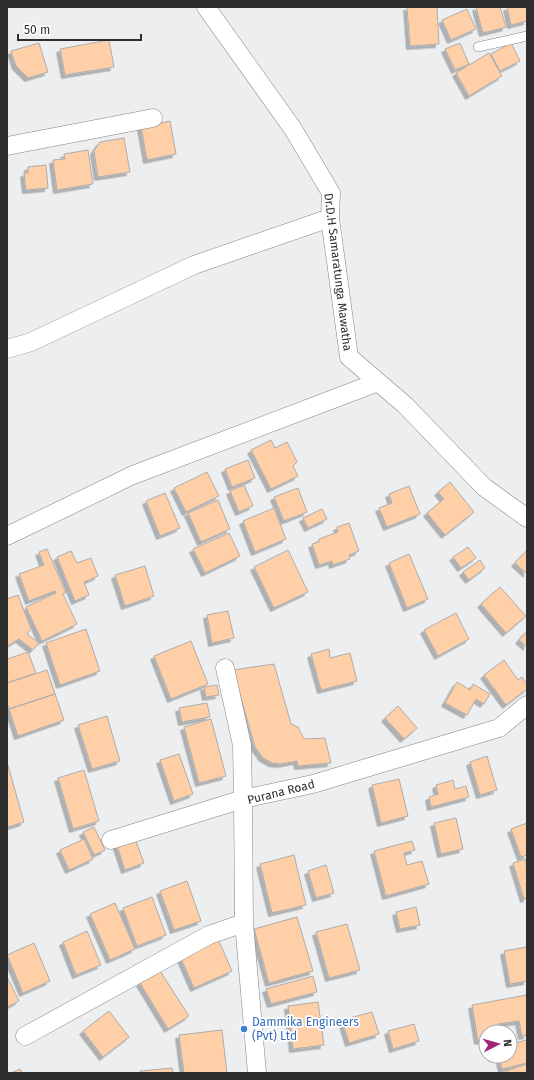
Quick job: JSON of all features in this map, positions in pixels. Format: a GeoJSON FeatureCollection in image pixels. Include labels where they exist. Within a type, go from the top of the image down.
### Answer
{"type":"FeatureCollection","features":[{"type":"Feature","properties":{"kind":"street","name":"Dr.D.H Samaratunga Mawatha"},"geometry":{"type":"LineString","coordinates":[[206,7],[297,136],[331,193],[330,218],[349,357],[406,405],[484,487],[527,518]]}},
{"type":"Feature","properties":{"kind":"street"},"geometry":{"type":"LineString","coordinates":[[7,146],[154,118]]}},
{"type":"Feature","properties":{"kind":"street"},"geometry":{"type":"LineString","coordinates":[[7,349],[31,342],[194,265],[330,218]]}},
{"type":"Feature","properties":{"kind":"street"},"geometry":{"type":"LineString","coordinates":[[7,536],[134,475],[378,382]]}},
{"type":"Feature","properties":{"kind":"street"},"geometry":{"type":"LineString","coordinates":[[111,840],[243,799],[242,745],[225,668]]}},
{"type":"Feature","properties":{"kind":"street","name":"Purana Road"},"geometry":{"type":"LineString","coordinates":[[257,1073],[244,923],[243,799],[313,784],[499,728],[527,705]]}},
{"type":"Feature","properties":{"kind":"street"},"geometry":{"type":"LineString","coordinates":[[25,1036],[210,935],[244,923]]}},
{"type":"Feature","properties":{"kind":"lane"},"geometry":{"type":"LineString","coordinates":[[478,47],[527,36]]}},
{"type":"Feature","properties":{"kind":"building"},"geometry":{"type":"Polygon","coordinates":[[[407,7],[437,7],[439,44],[410,46],[407,7]]]}},
{"type":"Feature","properties":{"kind":"building"},"geometry":{"type":"Polygon","coordinates":[[[476,7],[500,7],[506,27],[483,33],[476,7]]]}},
{"type":"Feature","properties":{"kind":"building"},"geometry":{"type":"Polygon","coordinates":[[[507,7],[527,7],[527,21],[511,25],[507,7]]]}},
{"type":"Feature","properties":{"kind":"building"},"geometry":{"type":"Polygon","coordinates":[[[467,9],[476,29],[451,40],[442,20],[467,9]]]}},
{"type":"Feature","properties":{"kind":"building"},"geometry":{"type":"Polygon","coordinates":[[[109,40],[114,67],[65,75],[60,49],[109,40]]]}},
{"type":"Feature","properties":{"kind":"building"},"geometry":{"type":"Polygon","coordinates":[[[39,43],[48,72],[28,78],[16,66],[11,51],[39,43]]]}},
{"type":"Feature","properties":{"kind":"building"},"geometry":{"type":"Polygon","coordinates":[[[460,43],[469,64],[455,70],[445,49],[460,43]]]}},
{"type":"Feature","properties":{"kind":"building"},"geometry":{"type":"Polygon","coordinates":[[[511,43],[520,61],[500,71],[491,54],[511,43]]]}},
{"type":"Feature","properties":{"kind":"building"},"geometry":{"type":"Polygon","coordinates":[[[489,53],[502,76],[469,96],[456,73],[489,53]]]}},
{"type":"Feature","properties":{"kind":"building"},"geometry":{"type":"Polygon","coordinates":[[[170,121],[176,154],[147,160],[141,127],[170,121]]]}},
{"type":"Feature","properties":{"kind":"building"},"geometry":{"type":"Polygon","coordinates":[[[124,138],[130,172],[98,177],[94,151],[100,142],[124,138]]]}},
{"type":"Feature","properties":{"kind":"building"},"geometry":{"type":"Polygon","coordinates":[[[88,150],[93,184],[57,190],[53,160],[65,159],[64,154],[88,150]]]}},
{"type":"Feature","properties":{"kind":"building"},"geometry":{"type":"Polygon","coordinates":[[[46,165],[48,188],[26,190],[24,173],[28,173],[28,167],[46,165]]]}},
{"type":"Feature","properties":{"kind":"building"},"geometry":{"type":"Polygon","coordinates":[[[271,440],[275,448],[287,442],[297,462],[293,466],[298,476],[271,489],[251,450],[271,440]]]}},
{"type":"Feature","properties":{"kind":"building"},"geometry":{"type":"Polygon","coordinates":[[[248,460],[255,478],[232,487],[225,469],[248,460]]]}},
{"type":"Feature","properties":{"kind":"building"},"geometry":{"type":"Polygon","coordinates":[[[207,472],[219,496],[186,512],[174,488],[207,472]]]}},
{"type":"Feature","properties":{"kind":"building"},"geometry":{"type":"Polygon","coordinates":[[[450,482],[474,512],[445,535],[427,513],[444,499],[438,492],[450,482]]]}},
{"type":"Feature","properties":{"kind":"building"},"geometry":{"type":"Polygon","coordinates":[[[244,485],[253,506],[239,512],[230,491],[244,485]]]}},
{"type":"Feature","properties":{"kind":"building"},"geometry":{"type":"Polygon","coordinates":[[[409,486],[420,514],[387,527],[379,508],[392,503],[389,494],[409,486]]]}},
{"type":"Feature","properties":{"kind":"building"},"geometry":{"type":"Polygon","coordinates":[[[298,488],[307,512],[284,521],[274,497],[298,488]]]}},
{"type":"Feature","properties":{"kind":"building"},"geometry":{"type":"Polygon","coordinates":[[[165,493],[180,528],[160,536],[146,501],[165,493]]]}},
{"type":"Feature","properties":{"kind":"building"},"geometry":{"type":"Polygon","coordinates":[[[218,500],[230,529],[201,542],[188,513],[218,500]]]}},
{"type":"Feature","properties":{"kind":"building"},"geometry":{"type":"Polygon","coordinates":[[[274,508],[286,539],[255,552],[243,521],[274,508]]]}},
{"type":"Feature","properties":{"kind":"building"},"geometry":{"type":"Polygon","coordinates":[[[322,509],[327,519],[308,528],[303,518],[322,509]]]}},
{"type":"Feature","properties":{"kind":"building"},"geometry":{"type":"Polygon","coordinates":[[[349,523],[359,551],[349,555],[350,559],[333,565],[332,561],[319,565],[312,544],[319,542],[319,539],[338,532],[337,527],[349,523]]]}},
{"type":"Feature","properties":{"kind":"building"},"geometry":{"type":"Polygon","coordinates":[[[229,533],[240,556],[205,573],[193,549],[229,533]]]}},
{"type":"Feature","properties":{"kind":"building"},"geometry":{"type":"Polygon","coordinates":[[[468,547],[476,558],[461,568],[453,557],[468,547]]]}},
{"type":"Feature","properties":{"kind":"building"},"geometry":{"type":"Polygon","coordinates":[[[47,549],[66,593],[63,594],[77,624],[42,641],[26,607],[56,593],[55,591],[29,601],[19,574],[44,565],[39,552],[47,549]]]}},
{"type":"Feature","properties":{"kind":"building"},"geometry":{"type":"Polygon","coordinates":[[[288,550],[308,592],[274,608],[254,567],[288,550]]]}},
{"type":"Feature","properties":{"kind":"building"},"geometry":{"type":"Polygon","coordinates":[[[527,550],[527,574],[515,563],[527,550]]]}},
{"type":"Feature","properties":{"kind":"building"},"geometry":{"type":"Polygon","coordinates":[[[71,551],[77,563],[91,558],[98,576],[84,582],[89,595],[75,601],[57,557],[71,551]]]}},
{"type":"Feature","properties":{"kind":"building"},"geometry":{"type":"Polygon","coordinates":[[[409,554],[428,599],[407,608],[389,563],[409,554]]]}},
{"type":"Feature","properties":{"kind":"building"},"geometry":{"type":"Polygon","coordinates":[[[480,560],[485,568],[469,580],[463,572],[480,560]]]}},
{"type":"Feature","properties":{"kind":"building"},"geometry":{"type":"Polygon","coordinates":[[[145,566],[154,596],[125,606],[115,575],[145,566]]]}},
{"type":"Feature","properties":{"kind":"building"},"geometry":{"type":"Polygon","coordinates":[[[500,587],[526,616],[506,633],[481,604],[500,587]]]}},
{"type":"Feature","properties":{"kind":"building"},"geometry":{"type":"Polygon","coordinates":[[[18,595],[31,629],[27,634],[39,643],[33,650],[19,639],[7,646],[7,599],[18,595]]]}},
{"type":"Feature","properties":{"kind":"building"},"geometry":{"type":"Polygon","coordinates":[[[228,611],[234,638],[212,643],[207,615],[228,611]]]}},
{"type":"Feature","properties":{"kind":"building"},"geometry":{"type":"Polygon","coordinates":[[[456,613],[469,639],[438,656],[424,630],[456,613]]]}},
{"type":"Feature","properties":{"kind":"building"},"geometry":{"type":"Polygon","coordinates":[[[86,629],[100,671],[60,685],[46,643],[86,629]]]}},
{"type":"Feature","properties":{"kind":"building"},"geometry":{"type":"Polygon","coordinates":[[[527,631],[527,647],[519,640],[527,631]]]}},
{"type":"Feature","properties":{"kind":"building"},"geometry":{"type":"Polygon","coordinates":[[[191,641],[208,684],[171,699],[154,656],[191,641]]]}},
{"type":"Feature","properties":{"kind":"building"},"geometry":{"type":"Polygon","coordinates":[[[329,649],[330,658],[350,653],[357,681],[321,690],[311,654],[329,649]]]}},
{"type":"Feature","properties":{"kind":"building"},"geometry":{"type":"Polygon","coordinates":[[[28,652],[36,673],[7,683],[7,659],[28,652]]]}},
{"type":"Feature","properties":{"kind":"building"},"geometry":{"type":"Polygon","coordinates":[[[504,660],[518,680],[522,677],[527,685],[527,689],[506,705],[484,675],[504,660]]]}},
{"type":"Feature","properties":{"kind":"building"},"geometry":{"type":"Polygon","coordinates":[[[274,664],[291,724],[298,727],[304,739],[325,738],[331,763],[298,766],[297,761],[280,764],[272,763],[263,758],[255,747],[233,670],[274,664]]]}},
{"type":"Feature","properties":{"kind":"building"},"geometry":{"type":"Polygon","coordinates":[[[47,670],[55,694],[9,709],[7,703],[7,683],[47,670]]]}},
{"type":"Feature","properties":{"kind":"building"},"geometry":{"type":"Polygon","coordinates":[[[457,682],[470,690],[473,684],[490,694],[484,704],[476,699],[467,715],[445,703],[457,682]]]}},
{"type":"Feature","properties":{"kind":"building"},"geometry":{"type":"Polygon","coordinates":[[[217,685],[219,695],[206,697],[204,687],[217,685]]]}},
{"type":"Feature","properties":{"kind":"building"},"geometry":{"type":"Polygon","coordinates":[[[55,694],[64,720],[18,736],[9,709],[55,694]]]}},
{"type":"Feature","properties":{"kind":"building"},"geometry":{"type":"Polygon","coordinates":[[[207,703],[210,717],[182,722],[179,708],[207,703]]]}},
{"type":"Feature","properties":{"kind":"building"},"geometry":{"type":"Polygon","coordinates":[[[398,706],[417,728],[404,739],[385,718],[398,706]]]}},
{"type":"Feature","properties":{"kind":"building"},"geometry":{"type":"Polygon","coordinates":[[[107,716],[120,761],[92,769],[78,725],[107,716]]]}},
{"type":"Feature","properties":{"kind":"building"},"geometry":{"type":"Polygon","coordinates":[[[211,719],[226,776],[199,783],[184,727],[211,719]]]}},
{"type":"Feature","properties":{"kind":"building"},"geometry":{"type":"Polygon","coordinates":[[[179,754],[193,794],[174,801],[160,760],[179,754]]]}},
{"type":"Feature","properties":{"kind":"building"},"geometry":{"type":"Polygon","coordinates":[[[487,756],[497,790],[480,795],[470,762],[487,756]]]}},
{"type":"Feature","properties":{"kind":"building"},"geometry":{"type":"Polygon","coordinates":[[[7,762],[24,822],[8,827],[7,823],[7,762]]]}},
{"type":"Feature","properties":{"kind":"building"},"geometry":{"type":"Polygon","coordinates":[[[84,770],[99,821],[73,829],[58,778],[84,770]]]}},
{"type":"Feature","properties":{"kind":"building"},"geometry":{"type":"Polygon","coordinates":[[[399,779],[408,816],[381,823],[372,785],[399,779]]]}},
{"type":"Feature","properties":{"kind":"building"},"geometry":{"type":"Polygon","coordinates":[[[453,780],[455,789],[466,786],[469,797],[431,807],[429,797],[438,794],[436,785],[453,780]]]}},
{"type":"Feature","properties":{"kind":"building"},"geometry":{"type":"Polygon","coordinates":[[[456,818],[463,849],[441,854],[434,823],[456,818]]]}},
{"type":"Feature","properties":{"kind":"building"},"geometry":{"type":"Polygon","coordinates":[[[527,823],[527,855],[521,857],[511,829],[527,823]]]}},
{"type":"Feature","properties":{"kind":"building"},"geometry":{"type":"Polygon","coordinates":[[[94,827],[105,850],[94,855],[83,832],[94,827]]]}},
{"type":"Feature","properties":{"kind":"building"},"geometry":{"type":"Polygon","coordinates":[[[134,836],[144,863],[125,870],[116,843],[134,836]]]}},
{"type":"Feature","properties":{"kind":"building"},"geometry":{"type":"Polygon","coordinates":[[[84,839],[93,859],[69,870],[60,850],[84,839]]]}},
{"type":"Feature","properties":{"kind":"building"},"geometry":{"type":"Polygon","coordinates":[[[412,841],[415,850],[404,853],[407,865],[422,861],[429,884],[386,896],[374,851],[412,841]]]}},
{"type":"Feature","properties":{"kind":"building"},"geometry":{"type":"Polygon","coordinates":[[[294,855],[306,905],[272,913],[260,864],[294,855]]]}},
{"type":"Feature","properties":{"kind":"building"},"geometry":{"type":"Polygon","coordinates":[[[526,859],[527,898],[524,899],[513,863],[526,859]]]}},
{"type":"Feature","properties":{"kind":"building"},"geometry":{"type":"Polygon","coordinates":[[[326,865],[334,893],[316,898],[308,871],[326,865]]]}},
{"type":"Feature","properties":{"kind":"building"},"geometry":{"type":"Polygon","coordinates":[[[187,881],[201,921],[174,930],[160,891],[187,881]]]}},
{"type":"Feature","properties":{"kind":"building"},"geometry":{"type":"Polygon","coordinates":[[[152,897],[166,935],[137,946],[123,908],[152,897]]]}},
{"type":"Feature","properties":{"kind":"building"},"geometry":{"type":"Polygon","coordinates":[[[115,903],[135,949],[110,960],[90,914],[115,903]]]}},
{"type":"Feature","properties":{"kind":"building"},"geometry":{"type":"Polygon","coordinates":[[[416,907],[420,925],[400,929],[396,912],[416,907]]]}},
{"type":"Feature","properties":{"kind":"building"},"geometry":{"type":"Polygon","coordinates":[[[297,917],[313,971],[269,983],[254,929],[297,917]]]}},
{"type":"Feature","properties":{"kind":"building"},"geometry":{"type":"Polygon","coordinates":[[[347,924],[360,970],[329,978],[316,932],[347,924]]]}},
{"type":"Feature","properties":{"kind":"building"},"geometry":{"type":"Polygon","coordinates":[[[87,931],[101,965],[76,975],[63,942],[87,931]]]}},
{"type":"Feature","properties":{"kind":"building"},"geometry":{"type":"Polygon","coordinates":[[[218,939],[232,971],[194,988],[180,956],[218,939]]]}},
{"type":"Feature","properties":{"kind":"building"},"geometry":{"type":"Polygon","coordinates":[[[34,943],[50,981],[23,993],[7,955],[34,943]]]}},
{"type":"Feature","properties":{"kind":"building"},"geometry":{"type":"Polygon","coordinates":[[[527,947],[527,981],[510,984],[504,951],[527,947]]]}},
{"type":"Feature","properties":{"kind":"building"},"geometry":{"type":"Polygon","coordinates":[[[160,971],[189,1016],[168,1029],[140,983],[160,971]]]}},
{"type":"Feature","properties":{"kind":"building"},"geometry":{"type":"Polygon","coordinates":[[[313,976],[317,992],[271,1004],[266,989],[313,976]]]}},
{"type":"Feature","properties":{"kind":"building"},"geometry":{"type":"Polygon","coordinates":[[[7,977],[19,1001],[7,1007],[7,977]]]}},
{"type":"Feature","properties":{"kind":"building"},"geometry":{"type":"Polygon","coordinates":[[[527,995],[527,1035],[522,1036],[519,1021],[498,1024],[478,1024],[478,1041],[472,1005],[527,995]]]}},
{"type":"Feature","properties":{"kind":"building"},"geometry":{"type":"Polygon","coordinates":[[[318,1002],[324,1045],[293,1049],[288,1006],[318,1002]]]}},
{"type":"Feature","properties":{"kind":"building"},"geometry":{"type":"Polygon","coordinates":[[[109,1011],[129,1037],[103,1057],[83,1031],[109,1011]]]}},
{"type":"Feature","properties":{"kind":"building"},"geometry":{"type":"Polygon","coordinates":[[[372,1012],[379,1034],[349,1043],[342,1020],[372,1012]]]}},
{"type":"Feature","properties":{"kind":"building"},"geometry":{"type":"Polygon","coordinates":[[[414,1024],[419,1041],[393,1049],[388,1031],[414,1024]]]}},
{"type":"Feature","properties":{"kind":"building"},"geometry":{"type":"Polygon","coordinates":[[[222,1030],[227,1073],[184,1073],[179,1035],[222,1030]]]}},
{"type":"Feature","properties":{"kind":"building"},"geometry":{"type":"Polygon","coordinates":[[[527,1040],[527,1063],[502,1069],[501,1064],[518,1064],[518,1042],[527,1040]]]}},
{"type":"Feature","properties":{"kind":"building"},"geometry":{"type":"Polygon","coordinates":[[[527,1064],[527,1073],[507,1073],[506,1071],[527,1064]]]}},
{"type":"Feature","properties":{"kind":"building"},"geometry":{"type":"Polygon","coordinates":[[[172,1068],[173,1073],[140,1073],[140,1071],[172,1068]]]}},
{"type":"Feature","properties":{"kind":"building"},"geometry":{"type":"Polygon","coordinates":[[[20,1069],[22,1073],[11,1073],[20,1069]]]}},
{"type":"Feature","properties":{"kind":"place","name":"Dammika Engineers (Pvt) Ltd"},"geometry":{"type":"Point","coordinates":[244,1029]}}]}
